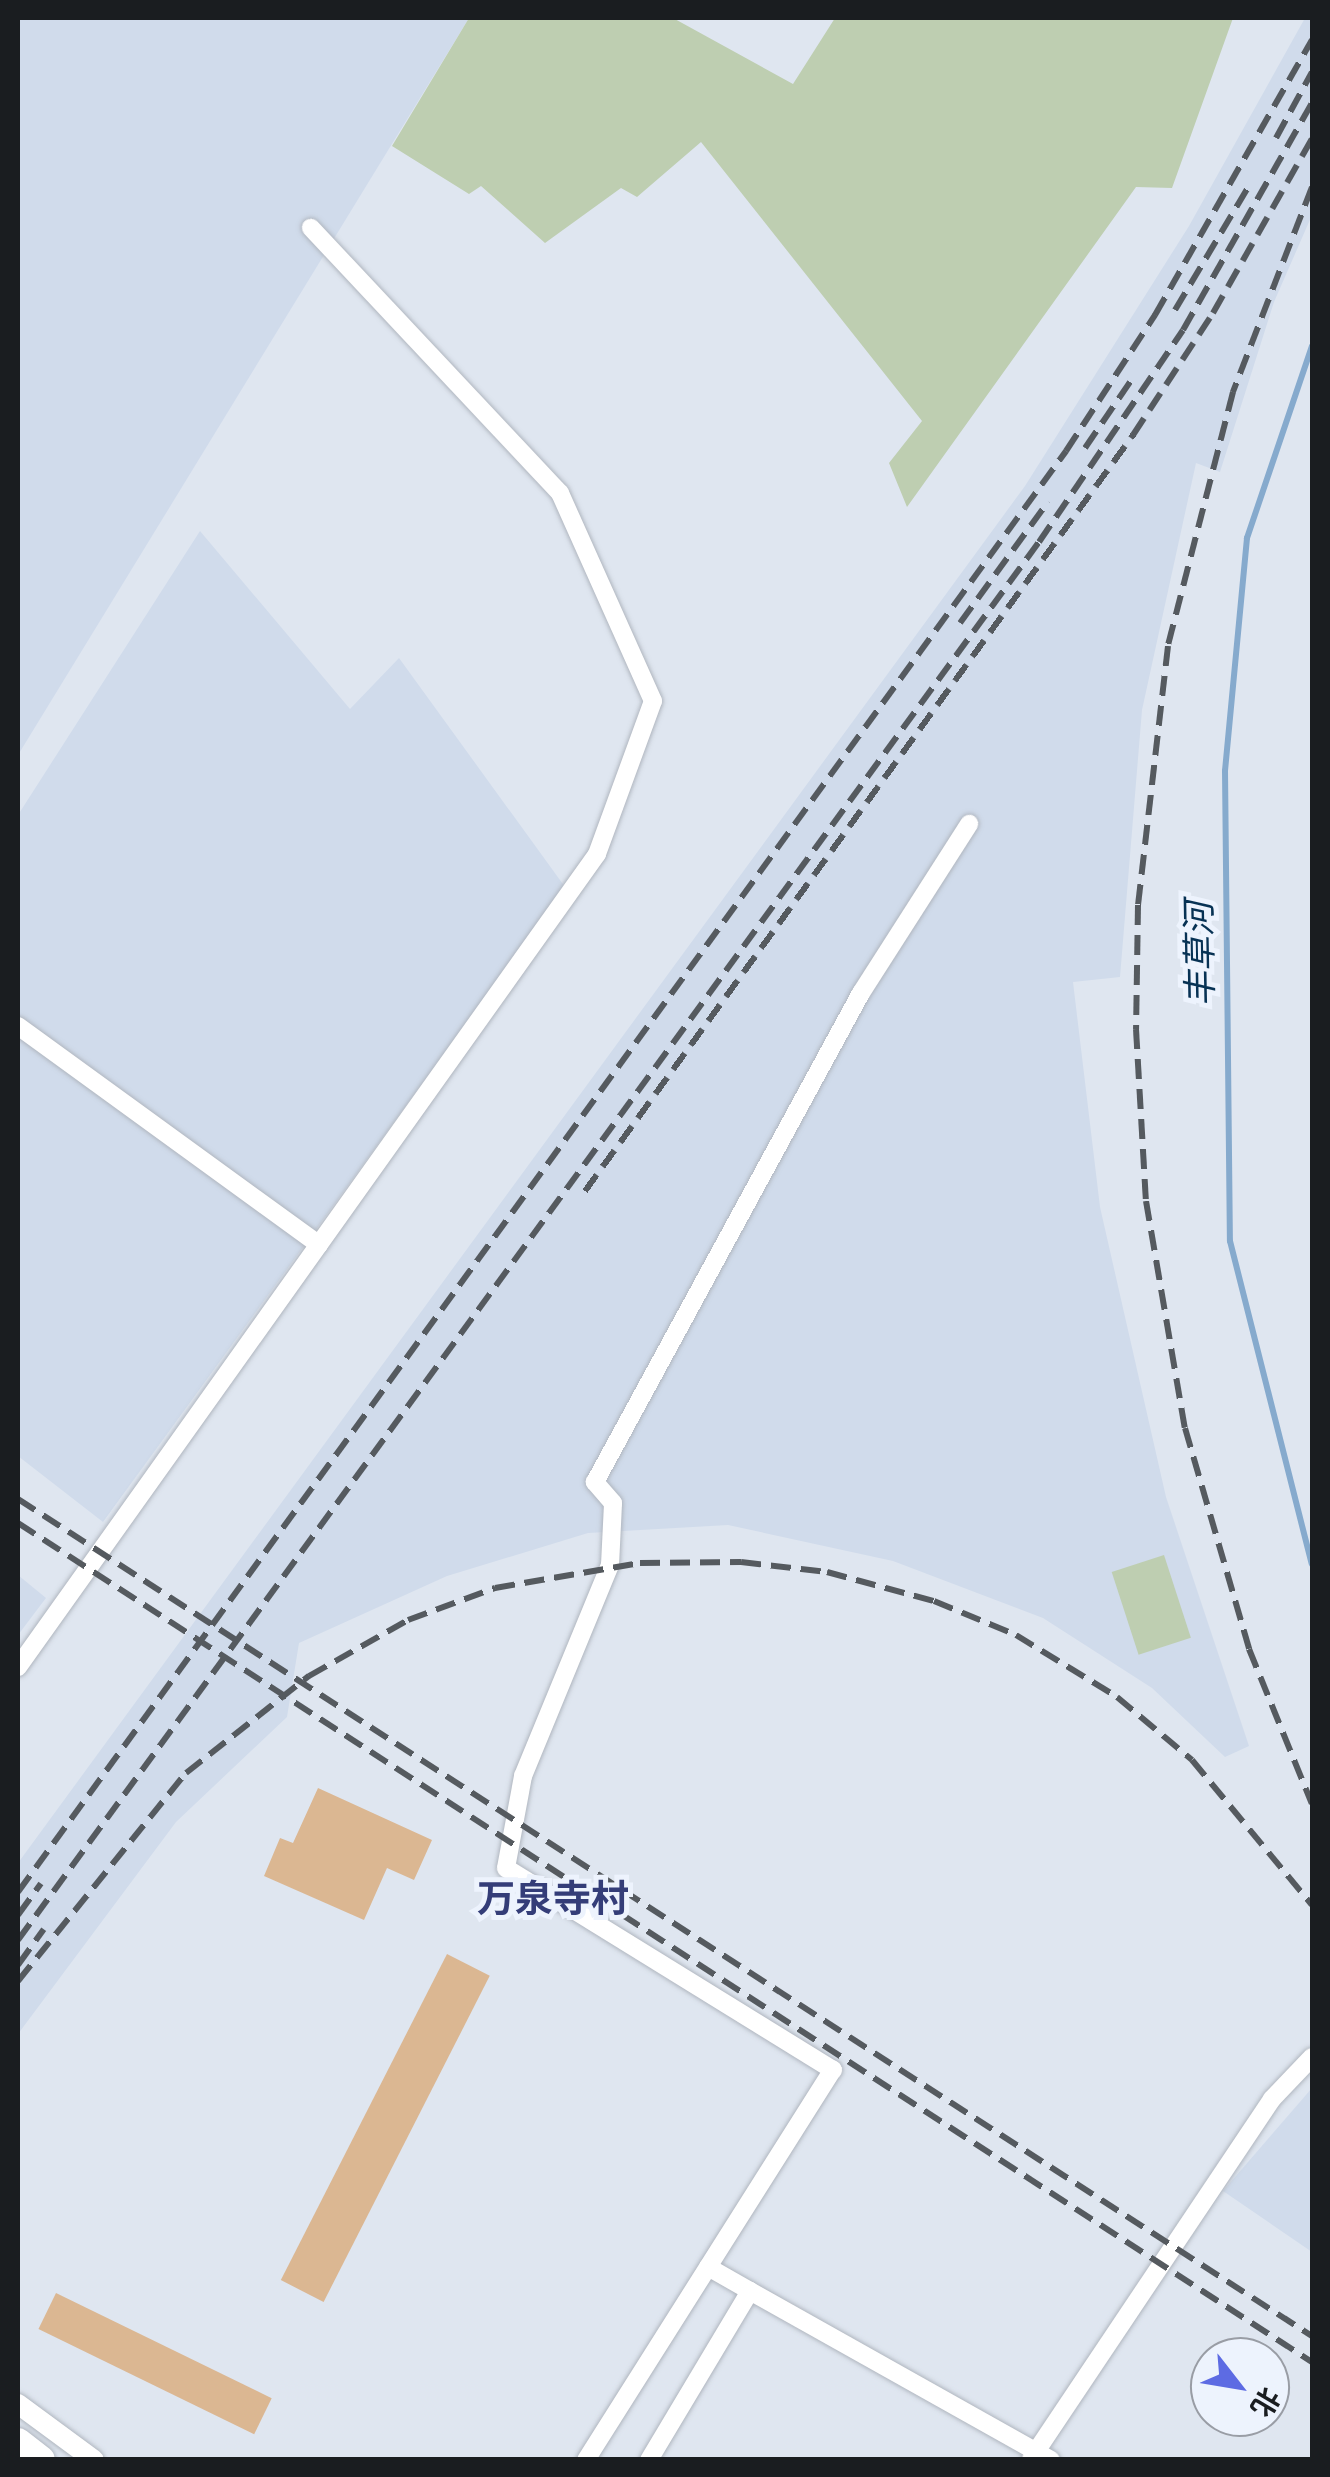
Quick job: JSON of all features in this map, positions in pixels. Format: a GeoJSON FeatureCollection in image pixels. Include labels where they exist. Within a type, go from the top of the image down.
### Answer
{"type":"FeatureCollection","features":[{"type":"Feature","properties":{"kind":"highway"},"geometry":{"type":"LineString","coordinates":[[18,2442],[41,2460]]}},
{"type":"Feature","properties":{"kind":"street"},"geometry":{"type":"LineString","coordinates":[[18,1667],[597,854],[653,701],[560,493],[311,228]]}},
{"type":"Feature","properties":{"kind":"street"},"geometry":{"type":"LineString","coordinates":[[586,2460],[833,2070],[506,1868],[523,1776],[610,1566],[613,1502],[596,1482],[861,994],[968,824]]}},
{"type":"Feature","properties":{"kind":"street"},"geometry":{"type":"LineString","coordinates":[[18,1026],[319,1245]]}},
{"type":"Feature","properties":{"kind":"street"},"geometry":{"type":"LineString","coordinates":[[708,2268],[1039,2456],[1272,2099],[1312,2056]]}},
{"type":"Feature","properties":{"kind":"street"},"geometry":{"type":"LineString","coordinates":[[649,2460],[750,2291]]}},
{"type":"Feature","properties":{"kind":"street"},"geometry":{"type":"LineString","coordinates":[[18,2404],[94,2460]]}},
{"type":"Feature","properties":{"kind":"shaded area"},"geometry":{"type":"Polygon","coordinates":[[[18,18],[469,18],[18,755],[18,18]]]}},
{"type":"Feature","properties":{"kind":"shaded area"},"geometry":{"type":"Polygon","coordinates":[[[1305,18],[1312,18],[1312,215],[1274,302],[1220,472],[1196,463],[1142,710],[1120,977],[1073,982],[1100,1207],[1166,1497],[1249,1746],[1225,1757],[1152,1688],[1043,1618],[893,1561],[728,1525],[588,1533],[447,1576],[299,1643],[287,1717],[176,1822],[18,2034],[18,1863],[1025,486],[1189,226],[1305,18]]]}},
{"type":"Feature","properties":{"kind":"shaded area"},"geometry":{"type":"Polygon","coordinates":[[[200,531],[350,709],[399,658],[565,887],[103,1522],[18,1456],[18,815],[200,531]]]}},
{"type":"Feature","properties":{"kind":"shaded area"},"geometry":{"type":"Polygon","coordinates":[[[18,1575],[46,1598],[18,1635],[18,1575]]]}},
{"type":"Feature","properties":{"kind":"shaded area"},"geometry":{"type":"Polygon","coordinates":[[[1312,2088],[1312,2252],[1223,2191],[1312,2088]]]}},
{"type":"Feature","properties":{"kind":"green space"},"geometry":{"type":"Polygon","coordinates":[[[469,18],[673,18],[793,84],[835,18],[1233,18],[1172,188],[1136,187],[907,507],[889,463],[922,421],[701,142],[637,197],[621,188],[545,243],[481,186],[469,194],[392,146],[469,18]]]}},
{"type":"Feature","properties":{"kind":"green space"},"geometry":{"type":"Polygon","coordinates":[[[1164,1555],[1191,1638],[1139,1655],[1112,1572],[1164,1555]]]}},
{"type":"Feature","properties":{"kind":"building"},"geometry":{"type":"Polygon","coordinates":[[[318,1788],[432,1840],[414,1880],[387,1868],[364,1920],[264,1876],[280,1838],[293,1843],[318,1788]]]}},
{"type":"Feature","properties":{"kind":"building"},"geometry":{"type":"Polygon","coordinates":[[[447,1954],[490,1976],[324,2302],[281,2280],[447,1954]]]}},
{"type":"Feature","properties":{"kind":"building"},"geometry":{"type":"Polygon","coordinates":[[[56,2293],[272,2398],[254,2434],[38,2329],[56,2293]]]}},
{"type":"Feature","properties":{"kind":"waterway","name":"丰草河"},"geometry":{"type":"LineString","coordinates":[[1312,346],[1247,538],[1225,771],[1230,1241],[1312,1564]]}},
{"type":"Feature","properties":{"kind":"railway"},"geometry":{"type":"LineString","coordinates":[[18,1892],[1066,451],[1155,315],[1312,40]]}},
{"type":"Feature","properties":{"kind":"railway"},"geometry":{"type":"LineString","coordinates":[[1276,138],[1312,72]]}},
{"type":"Feature","properties":{"kind":"railway"},"geometry":{"type":"LineString","coordinates":[[18,1940],[1039,542],[1183,330],[1312,103]]}},
{"type":"Feature","properties":{"kind":"railway"},"geometry":{"type":"LineString","coordinates":[[585,1191],[1133,435],[1213,313],[1312,139]]}},
{"type":"Feature","properties":{"kind":"railway"},"geometry":{"type":"LineString","coordinates":[[1175,310],[1249,186]]}},
{"type":"Feature","properties":{"kind":"railway"},"geometry":{"type":"LineString","coordinates":[[1312,187],[1233,392],[1168,646],[1138,905],[1136,1029],[1146,1201],[1185,1428],[1249,1649],[1312,1804]]}},
{"type":"Feature","properties":{"kind":"railway"},"geometry":{"type":"LineString","coordinates":[[1085,448],[1130,382]]}},
{"type":"Feature","properties":{"kind":"railway"},"geometry":{"type":"LineString","coordinates":[[960,623],[1048,502]]}},
{"type":"Feature","properties":{"kind":"railway"},"geometry":{"type":"LineString","coordinates":[[18,1499],[1312,2336]]}},
{"type":"Feature","properties":{"kind":"railway"},"geometry":{"type":"LineString","coordinates":[[18,1523],[1312,2362]]}},
{"type":"Feature","properties":{"kind":"railway"},"geometry":{"type":"LineString","coordinates":[[18,1981],[186,1773],[309,1676],[408,1620],[495,1588],[640,1563],[741,1562],[827,1572],[934,1601],[1016,1635],[1117,1697],[1192,1760],[1312,1905]]}},
{"type":"Feature","properties":{"kind":"railway"},"geometry":{"type":"LineString","coordinates":[[18,1915],[41,1883]]}},
{"type":"Feature","properties":{"kind":"railway"},"geometry":{"type":"LineString","coordinates":[[18,1965],[44,1929]]}},
{"type":"Feature","properties":{"kind":"district","name":"万泉寺村"},"geometry":{"type":"Point","coordinates":[553,1901]}}]}
